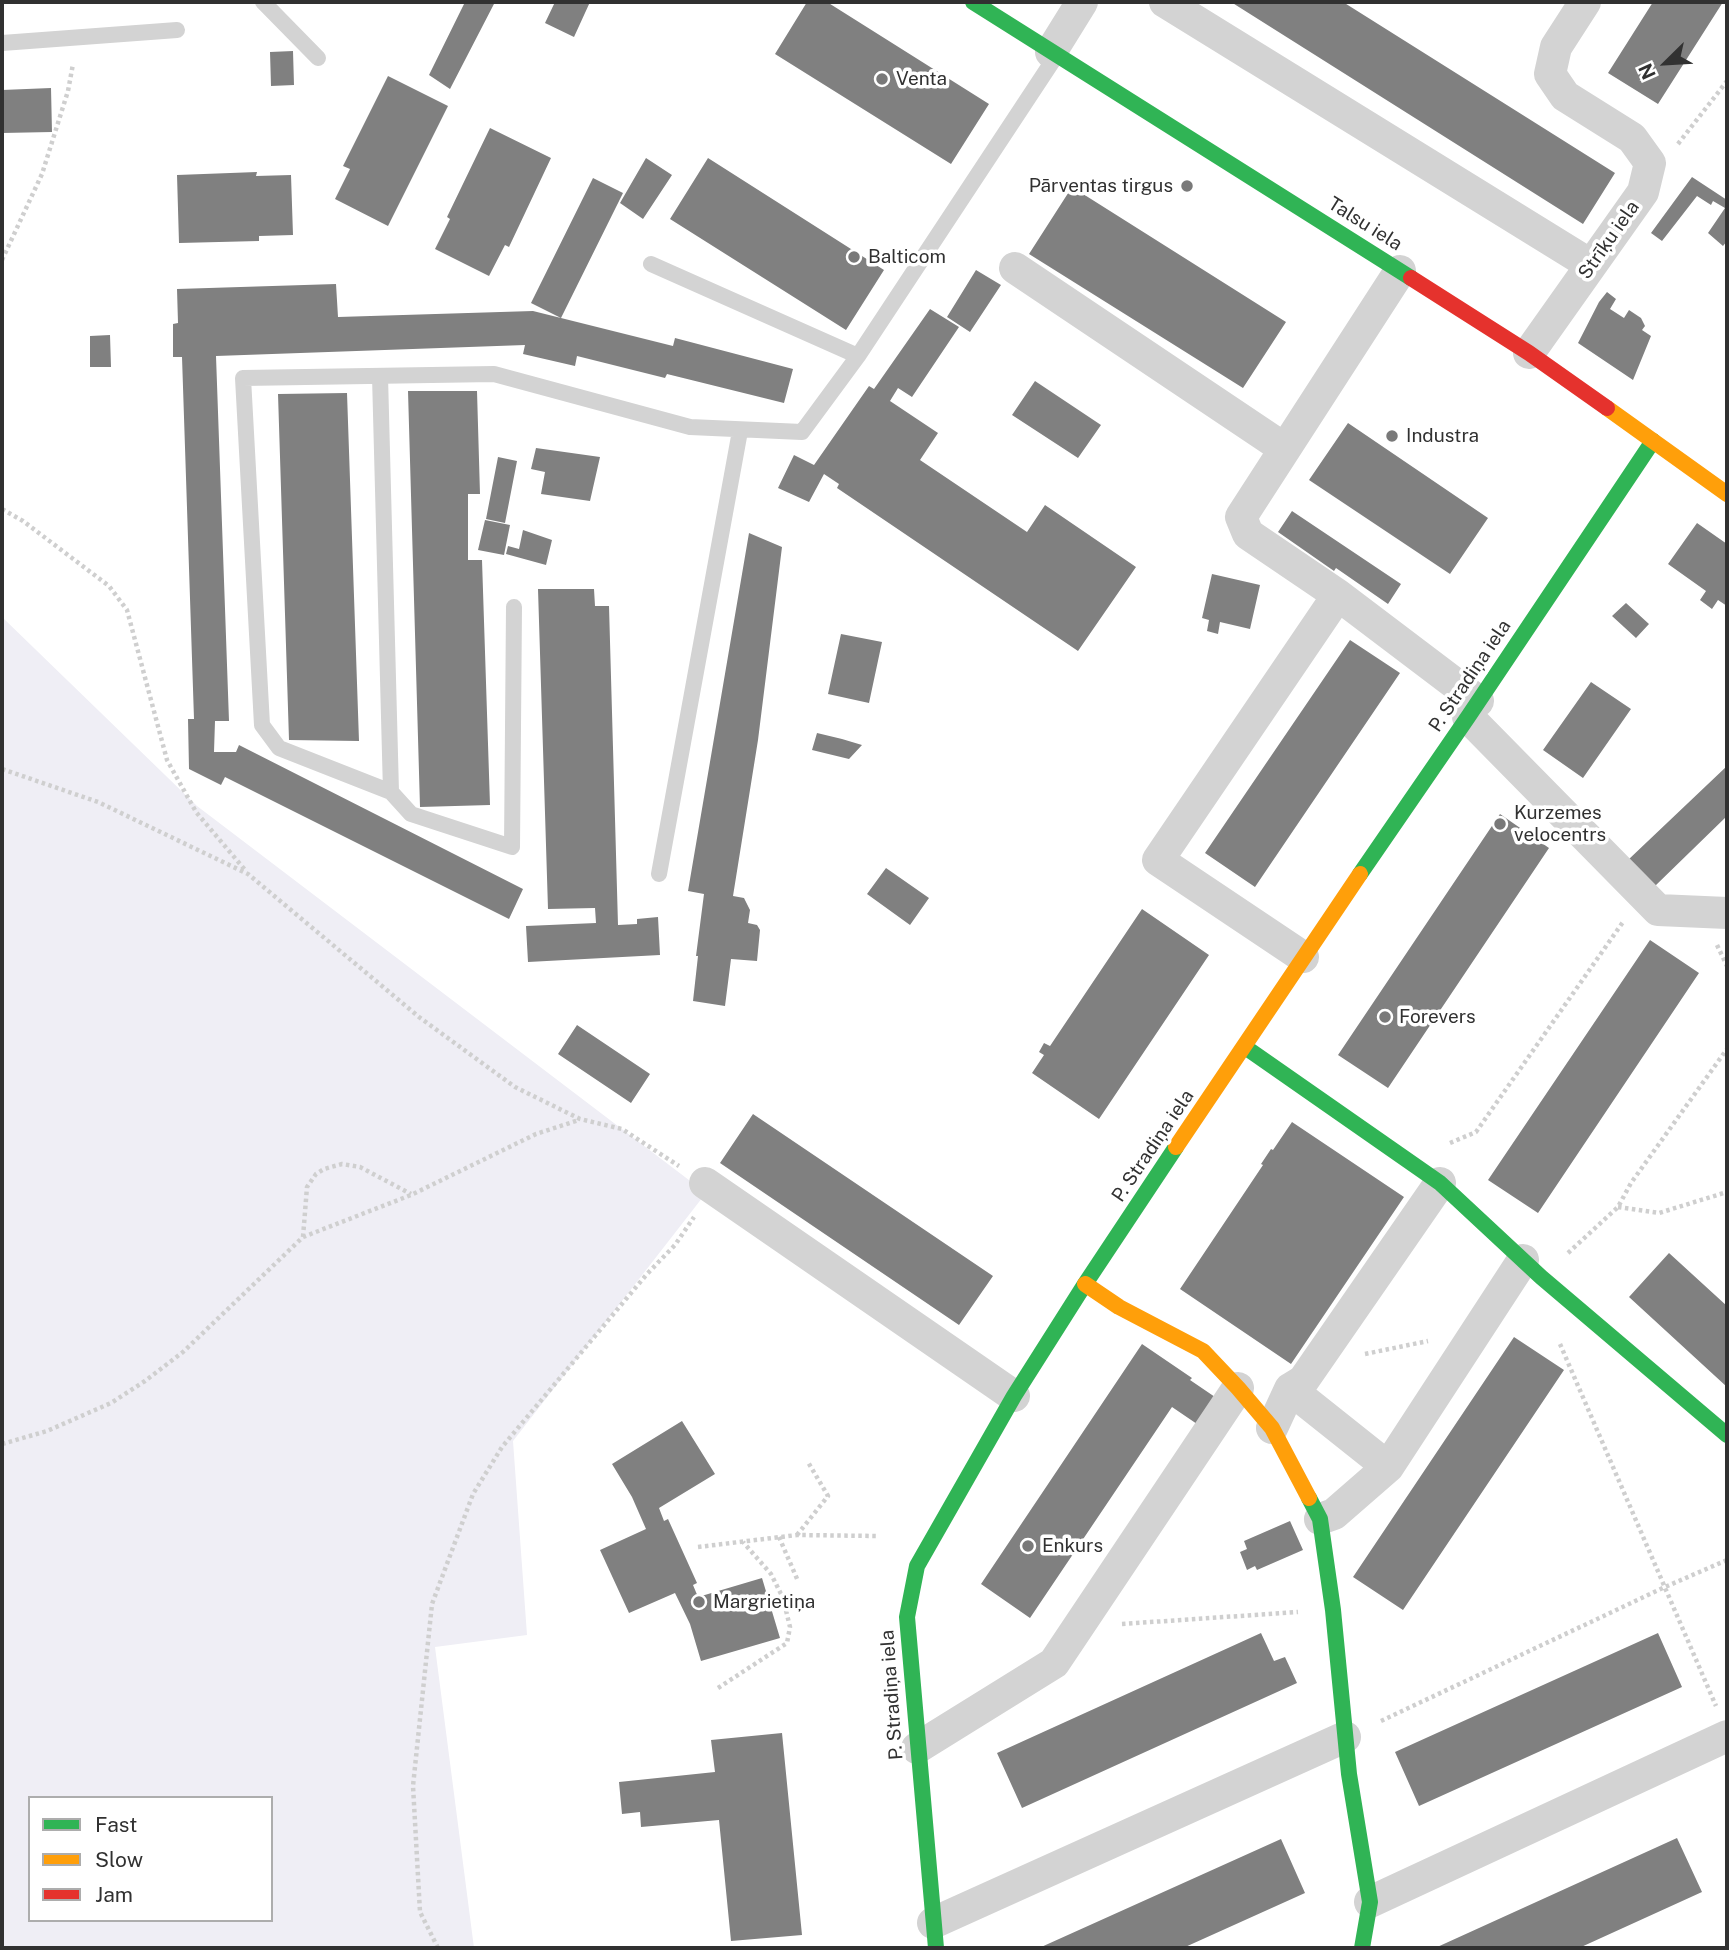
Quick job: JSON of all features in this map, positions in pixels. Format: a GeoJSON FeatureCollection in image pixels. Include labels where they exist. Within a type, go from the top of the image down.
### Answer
{"type":"FeatureCollection","features":[{"type":"Feature","properties":{"kind":"street","name":"Talsu iela"},"geometry":{"type":"LineString","coordinates":[[973,2],[1529,353],[1727,495]]}},
{"type":"Feature","properties":{"kind":"street"},"geometry":{"type":"LineString","coordinates":[[1054,54],[1082,2]]}},
{"type":"Feature","properties":{"kind":"street"},"geometry":{"type":"LineString","coordinates":[[1166,2],[1591,265]]}},
{"type":"Feature","properties":{"kind":"street"},"geometry":{"type":"LineString","coordinates":[[1585,2],[1556,47],[1550,74],[1565,96],[1632,138],[1650,163]]}},
{"type":"Feature","properties":{"kind":"street","name":"Strīķu iela"},"geometry":{"type":"LineString","coordinates":[[1529,353],[1643,192],[1650,163]]}},
{"type":"Feature","properties":{"kind":"street"},"geometry":{"type":"LineString","coordinates":[[1015,268],[1285,449]]}},
{"type":"Feature","properties":{"kind":"street"},"geometry":{"type":"LineString","coordinates":[[1400,271],[1241,517],[1248,534],[1338,595],[1473,709],[1658,910],[1727,913]]}},
{"type":"Feature","properties":{"kind":"street","name":"P. Stradiņa iela"},"geometry":{"type":"LineString","coordinates":[[934,1936],[907,1617],[917,1566],[1014,1396],[1085,1284],[1653,441]]}},
{"type":"Feature","properties":{"kind":"street"},"geometry":{"type":"LineString","coordinates":[[1303,957],[1158,860],[1338,595]]}},
{"type":"Feature","properties":{"kind":"street"},"geometry":{"type":"LineString","coordinates":[[1245,1047],[1440,1183],[1532,1269],[1727,1435]]}},
{"type":"Feature","properties":{"kind":"street"},"geometry":{"type":"LineString","coordinates":[[705,1183],[1014,1396]]}},
{"type":"Feature","properties":{"kind":"street"},"geometry":{"type":"LineString","coordinates":[[1272,1428],[1290,1389],[1303,1381],[1440,1183]]}},
{"type":"Feature","properties":{"kind":"street"},"geometry":{"type":"LineString","coordinates":[[1320,1520],[1334,1514],[1388,1467],[1476,1332],[1532,1269]]}},
{"type":"Feature","properties":{"kind":"street"},"geometry":{"type":"LineString","coordinates":[[1085,1284],[1119,1307],[1203,1351],[1272,1428],[1320,1520],[1333,1610],[1349,1773],[1370,1902],[1362,1948]]}},
{"type":"Feature","properties":{"kind":"street"},"geometry":{"type":"LineString","coordinates":[[917,1748],[1054,1663],[1238,1388]]}},
{"type":"Feature","properties":{"kind":"street"},"geometry":{"type":"LineString","coordinates":[[1290,1389],[1388,1467]]}},
{"type":"Feature","properties":{"kind":"street"},"geometry":{"type":"LineString","coordinates":[[1370,1902],[1727,1736]]}},
{"type":"Feature","properties":{"kind":"street"},"geometry":{"type":"LineString","coordinates":[[934,1936],[1345,1737]]}},
{"type":"Feature","properties":{"kind":"lane"},"geometry":{"type":"LineString","coordinates":[[263,2],[318,58]]}},
{"type":"Feature","properties":{"kind":"lane"},"geometry":{"type":"LineString","coordinates":[[2,43],[177,30]]}},
{"type":"Feature","properties":{"kind":"lane"},"geometry":{"type":"LineString","coordinates":[[514,607],[512,847],[411,814],[391,792],[279,748],[262,725],[243,378],[494,374],[690,428],[802,432],[859,356],[1054,54]]}},
{"type":"Feature","properties":{"kind":"lane"},"geometry":{"type":"LineString","coordinates":[[651,264],[859,356]]}},
{"type":"Feature","properties":{"kind":"lane"},"geometry":{"type":"LineString","coordinates":[[380,376],[391,792]]}},
{"type":"Feature","properties":{"kind":"lane"},"geometry":{"type":"LineString","coordinates":[[659,874],[740,431]]}},
{"type":"Feature","properties":{"kind":"path"},"geometry":{"type":"LineString","coordinates":[[2,260],[42,174],[68,91],[77,37]]}},
{"type":"Feature","properties":{"kind":"path"},"geometry":{"type":"LineString","coordinates":[[1650,163],[1669,155],[1727,81]]}},
{"type":"Feature","properties":{"kind":"path"},"geometry":{"type":"LineString","coordinates":[[2,509],[23,521],[109,586],[127,610],[167,760],[197,811],[248,874],[419,1017],[515,1087],[580,1119],[622,1129],[705,1183],[694,1216],[675,1245],[647,1274],[502,1447],[473,1494],[432,1604],[413,1786],[420,1912],[439,1948]]}},
{"type":"Feature","properties":{"kind":"path"},"geometry":{"type":"LineString","coordinates":[[2,769],[98,802],[248,874]]}},
{"type":"Feature","properties":{"kind":"path"},"geometry":{"type":"LineString","coordinates":[[1407,1160],[1476,1132],[1642,894]]}},
{"type":"Feature","properties":{"kind":"path"},"geometry":{"type":"LineString","coordinates":[[1721,951],[1727,950]]}},
{"type":"Feature","properties":{"kind":"path"},"geometry":{"type":"LineString","coordinates":[[1532,1269],[1618,1207],[1631,1183],[1727,1049]]}},
{"type":"Feature","properties":{"kind":"path"},"geometry":{"type":"LineString","coordinates":[[2,1444],[47,1431],[111,1404],[145,1381],[184,1352],[303,1237],[411,1195],[536,1134],[580,1119]]}},
{"type":"Feature","properties":{"kind":"path"},"geometry":{"type":"LineString","coordinates":[[303,1237],[307,1187],[324,1168],[342,1164],[360,1167],[411,1195]]}},
{"type":"Feature","properties":{"kind":"path"},"geometry":{"type":"LineString","coordinates":[[1618,1207],[1658,1213],[1727,1192]]}},
{"type":"Feature","properties":{"kind":"path"},"geometry":{"type":"LineString","coordinates":[[1316,1363],[1476,1332]]}},
{"type":"Feature","properties":{"kind":"path"},"geometry":{"type":"LineString","coordinates":[[1556,1336],[1717,1707]]}},
{"type":"Feature","properties":{"kind":"path"},"geometry":{"type":"LineString","coordinates":[[797,1535],[828,1496],[808,1462]]}},
{"type":"Feature","properties":{"kind":"path"},"geometry":{"type":"LineString","coordinates":[[698,1547],[797,1535],[877,1536]]}},
{"type":"Feature","properties":{"kind":"path"},"geometry":{"type":"LineString","coordinates":[[779,1538],[798,1581]]}},
{"type":"Feature","properties":{"kind":"path"},"geometry":{"type":"LineString","coordinates":[[718,1688],[787,1643],[790,1627],[783,1598],[771,1574],[743,1542]]}},
{"type":"Feature","properties":{"kind":"path"},"geometry":{"type":"LineString","coordinates":[[1345,1737],[1727,1560]]}},
{"type":"Feature","properties":{"kind":"path"},"geometry":{"type":"LineString","coordinates":[[1079,1627],[1333,1610]]}},
{"type":"Feature","properties":{"kind":"shaded area"},"geometry":{"type":"Polygon","coordinates":[[[2,617],[197,806],[706,1193],[513,1441],[527,1635],[435,1647],[474,1948],[2,1948],[2,617]]]}},
{"type":"Feature","properties":{"kind":"building"},"geometry":{"type":"Polygon","coordinates":[[[465,2],[495,2],[450,89],[429,75],[465,2]]]}},
{"type":"Feature","properties":{"kind":"building"},"geometry":{"type":"Polygon","coordinates":[[[555,2],[590,2],[574,37],[545,23],[555,2]]]}},
{"type":"Feature","properties":{"kind":"building","name":"Venta"},"geometry":{"type":"Polygon","coordinates":[[[807,2],[827,2],[989,104],[951,164],[775,54],[807,2]]]}},
{"type":"Feature","properties":{"kind":"building"},"geometry":{"type":"Polygon","coordinates":[[[1231,2],[1343,2],[1615,173],[1583,224],[1231,2]]]}},
{"type":"Feature","properties":{"kind":"building"},"geometry":{"type":"Polygon","coordinates":[[[1653,2],[1723,2],[1658,104],[1608,73],[1653,2]]]}},
{"type":"Feature","properties":{"kind":"building"},"geometry":{"type":"Polygon","coordinates":[[[293,51],[294,85],[271,86],[270,52],[293,51]]]}},
{"type":"Feature","properties":{"kind":"building"},"geometry":{"type":"Polygon","coordinates":[[[388,76],[448,106],[388,226],[335,199],[350,169],[343,166],[388,76]]]}},
{"type":"Feature","properties":{"kind":"building"},"geometry":{"type":"Polygon","coordinates":[[[51,88],[52,132],[2,133],[2,90],[51,88]]]}},
{"type":"Feature","properties":{"kind":"building"},"geometry":{"type":"Polygon","coordinates":[[[490,128],[551,158],[509,247],[505,245],[489,276],[435,249],[450,219],[447,217],[490,128]]]}},
{"type":"Feature","properties":{"kind":"building"},"geometry":{"type":"Polygon","coordinates":[[[646,158],[672,175],[643,219],[620,203],[646,158]]]}},
{"type":"Feature","properties":{"kind":"building"},"geometry":{"type":"Polygon","coordinates":[[[708,158],[884,270],[846,330],[670,219],[708,158]]]}},
{"type":"Feature","properties":{"kind":"building"},"geometry":{"type":"Polygon","coordinates":[[[257,172],[256,176],[291,175],[293,235],[259,236],[259,241],[179,243],[177,175],[257,172]]]}},
{"type":"Feature","properties":{"kind":"building"},"geometry":{"type":"Polygon","coordinates":[[[1692,177],[1727,200],[1727,241],[1723,246],[1708,233],[1725,208],[1713,201],[1711,205],[1697,196],[1662,241],[1651,233],[1692,177]]]}},
{"type":"Feature","properties":{"kind":"building"},"geometry":{"type":"Polygon","coordinates":[[[593,178],[623,193],[561,318],[531,303],[593,178]]]}},
{"type":"Feature","properties":{"kind":"building"},"geometry":{"type":"Polygon","coordinates":[[[1072,187],[1286,322],[1243,388],[1029,254],[1072,187]]]}},
{"type":"Feature","properties":{"kind":"building"},"geometry":{"type":"Polygon","coordinates":[[[976,270],[1001,285],[970,332],[947,317],[976,270]]]}},
{"type":"Feature","properties":{"kind":"building"},"geometry":{"type":"Polygon","coordinates":[[[336,284],[338,317],[533,311],[673,346],[675,338],[793,369],[784,403],[667,374],[665,378],[577,356],[575,366],[523,354],[525,345],[216,356],[229,721],[215,721],[214,752],[236,752],[239,745],[523,889],[509,919],[225,777],[221,785],[189,769],[188,719],[194,719],[182,357],[173,357],[173,324],[178,323],[177,289],[336,284]]]}},
{"type":"Feature","properties":{"kind":"building"},"geometry":{"type":"Polygon","coordinates":[[[1607,292],[1616,299],[1610,309],[1624,318],[1629,310],[1641,318],[1645,326],[1642,330],[1651,336],[1633,380],[1578,343],[1607,292]]]}},
{"type":"Feature","properties":{"kind":"building"},"geometry":{"type":"Polygon","coordinates":[[[930,309],[959,327],[912,397],[898,388],[890,401],[938,433],[920,460],[1027,532],[1045,505],[1136,567],[1078,651],[837,488],[839,484],[824,474],[809,502],[778,488],[794,455],[814,465],[869,386],[874,389],[930,309]]]}},
{"type":"Feature","properties":{"kind":"building"},"geometry":{"type":"Polygon","coordinates":[[[110,335],[111,367],[90,367],[90,336],[110,335]]]}},
{"type":"Feature","properties":{"kind":"building"},"geometry":{"type":"Polygon","coordinates":[[[1035,381],[1101,425],[1078,458],[1012,415],[1035,381]]]}},
{"type":"Feature","properties":{"kind":"building"},"geometry":{"type":"Polygon","coordinates":[[[408,391],[477,391],[480,494],[468,494],[468,560],[482,560],[490,805],[420,807],[408,391]]]}},
{"type":"Feature","properties":{"kind":"building"},"geometry":{"type":"Polygon","coordinates":[[[347,393],[359,741],[289,740],[278,394],[347,393]]]}},
{"type":"Feature","properties":{"kind":"building"},"geometry":{"type":"Polygon","coordinates":[[[1348,423],[1488,518],[1450,574],[1309,480],[1348,423]]]}},
{"type":"Feature","properties":{"kind":"building"},"geometry":{"type":"Polygon","coordinates":[[[536,448],[600,457],[590,501],[541,494],[545,472],[531,469],[536,448]]]}},
{"type":"Feature","properties":{"kind":"building"},"geometry":{"type":"Polygon","coordinates":[[[498,457],[517,461],[505,523],[486,519],[498,457]]]}},
{"type":"Feature","properties":{"kind":"building"},"geometry":{"type":"Polygon","coordinates":[[[1292,511],[1401,584],[1388,604],[1278,532],[1292,511]]]}},
{"type":"Feature","properties":{"kind":"building"},"geometry":{"type":"Polygon","coordinates":[[[485,520],[510,525],[504,555],[478,550],[485,520]]]}},
{"type":"Feature","properties":{"kind":"building"},"geometry":{"type":"Polygon","coordinates":[[[1697,523],[1727,544],[1727,606],[1718,600],[1712,609],[1700,600],[1706,591],[1668,564],[1697,523]]]}},
{"type":"Feature","properties":{"kind":"building"},"geometry":{"type":"Polygon","coordinates":[[[523,530],[552,540],[546,565],[506,554],[508,546],[519,549],[523,530]]]}},
{"type":"Feature","properties":{"kind":"building"},"geometry":{"type":"Polygon","coordinates":[[[749,533],[782,547],[758,740],[733,896],[744,898],[750,910],[748,923],[757,925],[760,930],[757,961],[731,959],[725,1006],[693,1001],[704,894],[688,891],[749,533]]]}},
{"type":"Feature","properties":{"kind":"building"},"geometry":{"type":"Polygon","coordinates":[[[1212,574],[1260,585],[1250,629],[1220,622],[1218,634],[1207,631],[1209,620],[1202,618],[1212,574]]]}},
{"type":"Feature","properties":{"kind":"building"},"geometry":{"type":"Polygon","coordinates":[[[538,589],[594,589],[595,606],[609,606],[618,925],[637,924],[637,919],[658,917],[660,955],[528,962],[526,926],[596,923],[595,908],[548,909],[538,589]]]}},
{"type":"Feature","properties":{"kind":"building"},"geometry":{"type":"Polygon","coordinates":[[[1626,603],[1649,624],[1636,638],[1612,616],[1626,603]]]}},
{"type":"Feature","properties":{"kind":"building"},"geometry":{"type":"Polygon","coordinates":[[[841,634],[882,642],[869,703],[828,694],[841,634]]]}},
{"type":"Feature","properties":{"kind":"building"},"geometry":{"type":"Polygon","coordinates":[[[1350,640],[1400,673],[1255,887],[1205,853],[1350,640]]]}},
{"type":"Feature","properties":{"kind":"building"},"geometry":{"type":"Polygon","coordinates":[[[1591,682],[1631,709],[1583,778],[1543,750],[1591,682]]]}},
{"type":"Feature","properties":{"kind":"building"},"geometry":{"type":"Polygon","coordinates":[[[817,733],[862,745],[849,759],[812,750],[817,733]]]}},
{"type":"Feature","properties":{"kind":"building"},"geometry":{"type":"Polygon","coordinates":[[[1727,766],[1727,816],[1654,887],[1628,860],[1727,766]]]}},
{"type":"Feature","properties":{"kind":"building"},"geometry":{"type":"Polygon","coordinates":[[[1500,814],[1549,848],[1388,1088],[1338,1055],[1500,814]]]}},
{"type":"Feature","properties":{"kind":"building"},"geometry":{"type":"Polygon","coordinates":[[[886,868],[929,898],[910,925],[867,894],[886,868]]]}},
{"type":"Feature","properties":{"kind":"building"},"geometry":{"type":"Polygon","coordinates":[[[1142,909],[1209,955],[1099,1119],[1032,1073],[1044,1055],[1039,1052],[1044,1043],[1050,1046],[1142,909]]]}},
{"type":"Feature","properties":{"kind":"building"},"geometry":{"type":"Polygon","coordinates":[[[1650,940],[1699,973],[1538,1213],[1488,1180],[1650,940]]]}},
{"type":"Feature","properties":{"kind":"building"},"geometry":{"type":"Polygon","coordinates":[[[577,1025],[650,1074],[631,1103],[558,1054],[577,1025]]]}},
{"type":"Feature","properties":{"kind":"building"},"geometry":{"type":"Polygon","coordinates":[[[753,1114],[993,1276],[959,1325],[720,1163],[753,1114]]]}},
{"type":"Feature","properties":{"kind":"building"},"geometry":{"type":"Polygon","coordinates":[[[1292,1122],[1404,1197],[1291,1364],[1180,1289],[1271,1149],[1273,1150],[1292,1122]]]}},
{"type":"Feature","properties":{"kind":"building"},"geometry":{"type":"Polygon","coordinates":[[[1669,1253],[1727,1306],[1727,1387],[1629,1297],[1669,1253]]]}},
{"type":"Feature","properties":{"kind":"building"},"geometry":{"type":"Polygon","coordinates":[[[1514,1337],[1564,1370],[1403,1610],[1353,1577],[1514,1337]]]}},
{"type":"Feature","properties":{"kind":"building"},"geometry":{"type":"Polygon","coordinates":[[[1142,1344],[1215,1397],[1197,1424],[1172,1407],[1030,1618],[981,1584],[1142,1344]]]}},
{"type":"Feature","properties":{"kind":"building"},"geometry":{"type":"Polygon","coordinates":[[[682,1421],[715,1474],[659,1508],[664,1521],[668,1519],[697,1583],[693,1585],[698,1597],[762,1578],[780,1638],[701,1661],[690,1624],[675,1593],[629,1613],[600,1550],[646,1529],[632,1497],[612,1464],[682,1421]]]}},
{"type":"Feature","properties":{"kind":"building"},"geometry":{"type":"Polygon","coordinates":[[[1290,1521],[1303,1550],[1257,1570],[1255,1566],[1247,1570],[1240,1552],[1247,1549],[1244,1541],[1290,1521]]]}},
{"type":"Feature","properties":{"kind":"building"},"geometry":{"type":"Polygon","coordinates":[[[1261,1633],[1274,1661],[1285,1657],[1297,1683],[1022,1808],[997,1753],[1261,1633]]]}},
{"type":"Feature","properties":{"kind":"building"},"geometry":{"type":"Polygon","coordinates":[[[1658,1633],[1682,1687],[1419,1806],[1395,1752],[1658,1633]]]}},
{"type":"Feature","properties":{"kind":"building"},"geometry":{"type":"Polygon","coordinates":[[[782,1733],[802,1935],[731,1941],[719,1820],[641,1827],[640,1812],[622,1814],[619,1782],[715,1772],[711,1740],[782,1733]]]}},
{"type":"Feature","properties":{"kind":"building"},"geometry":{"type":"Polygon","coordinates":[[[1677,1838],[1702,1892],[1579,1948],[1435,1948],[1677,1838]]]}},
{"type":"Feature","properties":{"kind":"building"},"geometry":{"type":"Polygon","coordinates":[[[1281,1839],[1305,1893],[1183,1948],[1039,1948],[1281,1839]]]}},
{"type":"Feature","properties":{"kind":"traffic: fast"},"geometry":{"type":"LineString","coordinates":[[973,2],[1411,278]]}},
{"type":"Feature","properties":{"kind":"traffic: fast"},"geometry":{"type":"LineString","coordinates":[[1360,874],[1653,441]]}},
{"type":"Feature","properties":{"kind":"traffic: fast"},"geometry":{"type":"LineString","coordinates":[[1245,1047],[1440,1183],[1541,1277],[1727,1435]]}},
{"type":"Feature","properties":{"kind":"traffic: fast"},"geometry":{"type":"LineString","coordinates":[[936,1948],[907,1617],[917,1566],[1014,1396],[1176,1147]]}},
{"type":"Feature","properties":{"kind":"traffic: fast"},"geometry":{"type":"LineString","coordinates":[[1309,1498],[1320,1519],[1333,1610],[1349,1774],[1370,1902],[1362,1948]]}},
{"type":"Feature","properties":{"kind":"traffic: slow"},"geometry":{"type":"LineString","coordinates":[[1607,408],[1727,494]]}},
{"type":"Feature","properties":{"kind":"traffic: slow"},"geometry":{"type":"LineString","coordinates":[[1176,1147],[1360,874]]}},
{"type":"Feature","properties":{"kind":"traffic: slow"},"geometry":{"type":"LineString","coordinates":[[1085,1284],[1119,1307],[1203,1351],[1272,1428],[1309,1498]]}},
{"type":"Feature","properties":{"kind":"traffic: jam"},"geometry":{"type":"LineString","coordinates":[[1411,278],[1529,353],[1607,408]]}},
{"type":"Feature","properties":{"kind":"place","name":"Venta"},"geometry":{"type":"Point","coordinates":[882,79]}},
{"type":"Feature","properties":{"kind":"place","name":"Pārventas tirgus"},"geometry":{"type":"Point","coordinates":[1187,186]}},
{"type":"Feature","properties":{"kind":"place","name":"Balticom"},"geometry":{"type":"Point","coordinates":[854,257]}},
{"type":"Feature","properties":{"kind":"place","name":"Industra"},"geometry":{"type":"Point","coordinates":[1392,436]}},
{"type":"Feature","properties":{"kind":"place","name":"Kurzemes velocentrs"},"geometry":{"type":"Point","coordinates":[1500,824]}},
{"type":"Feature","properties":{"kind":"place","name":"Forevers"},"geometry":{"type":"Point","coordinates":[1385,1017]}},
{"type":"Feature","properties":{"kind":"place","name":"Enkurs"},"geometry":{"type":"Point","coordinates":[1028,1546]}},
{"type":"Feature","properties":{"kind":"place","name":"Margrietiņa"},"geometry":{"type":"Point","coordinates":[699,1602]}}]}
